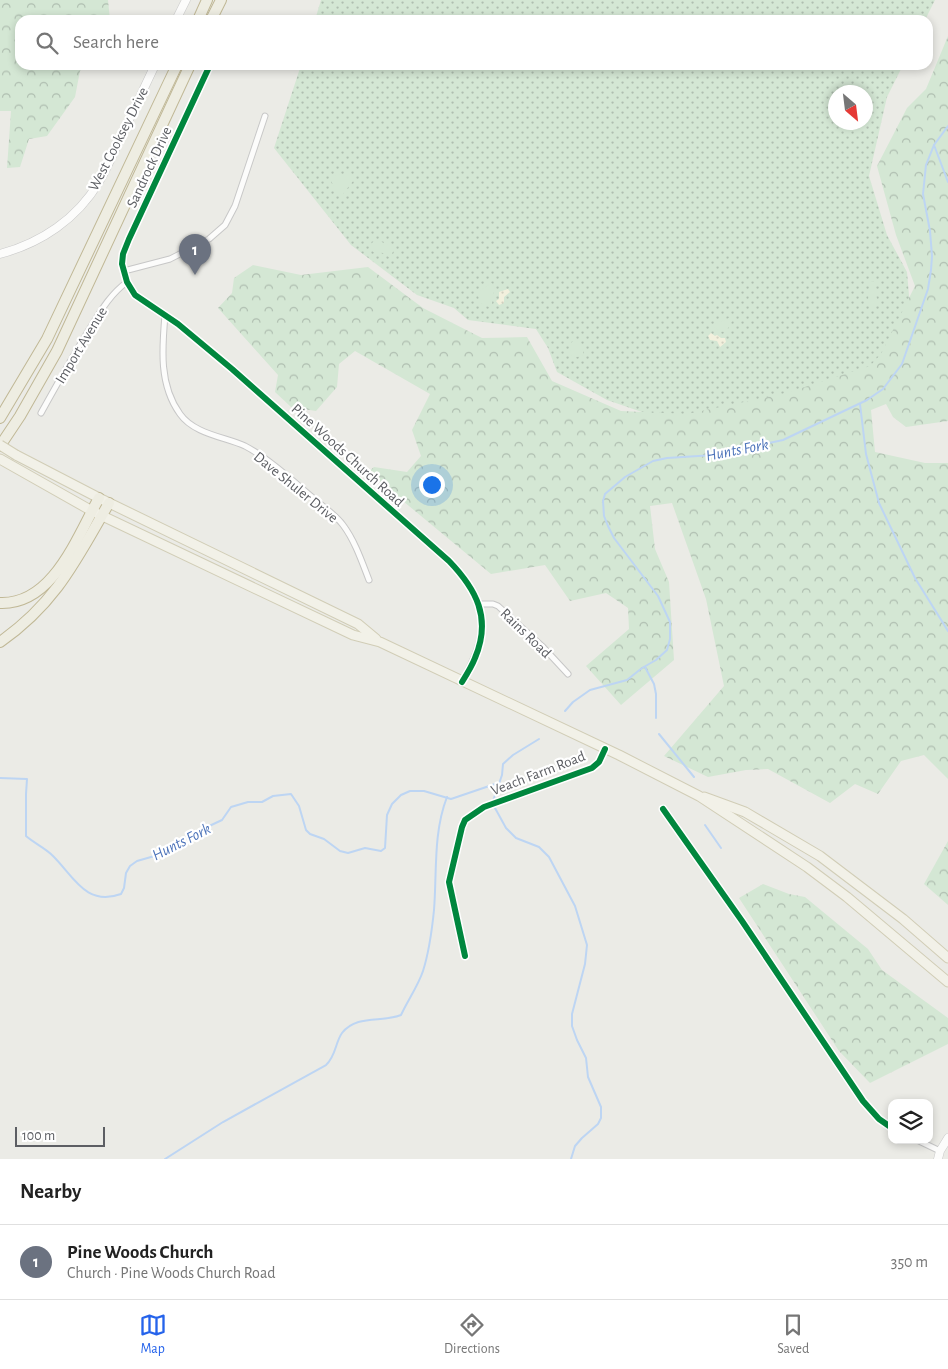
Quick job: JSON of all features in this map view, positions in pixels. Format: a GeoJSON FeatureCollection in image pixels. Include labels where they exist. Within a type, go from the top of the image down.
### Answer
{"type":"FeatureCollection","features":[{"type":"Feature","properties":{"kind":"highway"},"geometry":{"type":"LineString","coordinates":[[200,15],[207,0]]}},
{"type":"Feature","properties":{"kind":"highway"},"geometry":{"type":"LineString","coordinates":[[213,15],[220,0]]}},
{"type":"Feature","properties":{"kind":"highway"},"geometry":{"type":"LineString","coordinates":[[0,418],[46,339],[175,70]]}},
{"type":"Feature","properties":{"kind":"highway"},"geometry":{"type":"LineString","coordinates":[[0,445],[20,416],[57,351],[188,70]]}},
{"type":"Feature","properties":{"kind":"highway"},"geometry":{"type":"LineString","coordinates":[[0,603],[11,603],[26,599],[42,588],[59,569],[99,498]]}},
{"type":"Feature","properties":{"kind":"highway"},"geometry":{"type":"LineString","coordinates":[[0,642],[21,627],[48,601],[69,574],[109,503]]}},
{"type":"Feature","properties":{"kind":"main road"},"geometry":{"type":"LineString","coordinates":[[0,445],[99,498],[358,624],[380,642]]}},
{"type":"Feature","properties":{"kind":"main road"},"geometry":{"type":"LineString","coordinates":[[4,461],[102,515],[353,634],[380,642],[699,796],[807,867],[847,897],[948,982]]}},
{"type":"Feature","properties":{"kind":"main road"},"geometry":{"type":"LineString","coordinates":[[699,796],[710,798],[745,812],[820,856],[904,919],[948,958]]}},
{"type":"Feature","properties":{"kind":"street"},"geometry":{"type":"LineString","coordinates":[[178,15],[186,0]]}},
{"type":"Feature","properties":{"kind":"street","name":"West Cooksey Drive"},"geometry":{"type":"LineString","coordinates":[[0,254],[26,245],[50,233],[76,212],[86,200],[100,181],[153,70]]}},
{"type":"Feature","properties":{"kind":"street","name":"Sandrock Drive"},"geometry":{"type":"LineString","coordinates":[[127,282],[122,259],[129,239],[208,70]]}},
{"type":"Feature","properties":{"kind":"street"},"geometry":{"type":"LineString","coordinates":[[124,271],[176,256],[210,239],[225,225],[235,206],[265,116]]}},
{"type":"Feature","properties":{"kind":"street","name":"Pine Woods Church Road"},"geometry":{"type":"LineString","coordinates":[[127,282],[136,295],[183,328],[233,370],[449,561],[468,582],[478,604],[482,627],[475,660],[462,682]]}},
{"type":"Feature","properties":{"kind":"street","name":"Import Avenue"},"geometry":{"type":"LineString","coordinates":[[41,413],[100,311],[112,294],[127,282]]}},
{"type":"Feature","properties":{"kind":"street","name":"Dave Shuler Drive"},"geometry":{"type":"LineString","coordinates":[[164,315],[163,370],[181,416],[194,426],[244,446],[254,452],[292,480],[327,510],[342,524],[349,535],[370,580]]}},
{"type":"Feature","properties":{"kind":"street","name":"Rains Road"},"geometry":{"type":"LineString","coordinates":[[478,604],[498,606],[542,646],[568,674]]}},
{"type":"Feature","properties":{"kind":"street","name":"Veach Farm Road"},"geometry":{"type":"LineString","coordinates":[[465,956],[449,882],[465,820],[484,807],[592,768],[599,762],[605,749]]}},
{"type":"Feature","properties":{"kind":"street"},"geometry":{"type":"LineString","coordinates":[[663,809],[742,921],[863,1101],[879,1119],[888,1125]]}},
{"type":"Feature","properties":{"kind":"street"},"geometry":{"type":"LineString","coordinates":[[923,1144],[939,1155],[948,1138]]}},
{"type":"Feature","properties":{"kind":"green space"},"geometry":{"type":"Polygon","coordinates":[[[0,0],[108,0],[110,15],[15,15],[15,70],[81,70],[75,97],[47,136],[29,139],[20,167],[7,168],[11,111],[0,111],[0,0]]]}},
{"type":"Feature","properties":{"kind":"green space"},"geometry":{"type":"Polygon","coordinates":[[[321,0],[935,0],[928,15],[316,15],[321,0]]]}},
{"type":"Feature","properties":{"kind":"green space"},"geometry":{"type":"Polygon","coordinates":[[[948,36],[948,421],[906,427],[893,417],[886,404],[871,410],[875,452],[925,463],[948,463],[948,779],[924,755],[901,761],[878,794],[855,784],[830,803],[768,769],[746,770],[708,777],[664,756],[724,686],[706,599],[672,503],[650,506],[655,549],[669,582],[674,660],[621,705],[586,666],[629,629],[628,608],[606,593],[570,601],[545,565],[491,574],[368,472],[374,467],[407,472],[421,456],[412,430],[430,394],[355,351],[339,364],[337,387],[316,411],[291,407],[275,392],[278,375],[218,308],[232,293],[234,278],[253,265],[301,275],[368,267],[423,308],[482,338],[527,337],[552,381],[621,411],[687,414],[786,393],[870,366],[881,354],[915,286],[896,235],[877,166],[907,108],[926,89],[948,36]]]}},
{"type":"Feature","properties":{"kind":"green space"},"geometry":{"type":"Polygon","coordinates":[[[299,70],[900,70],[887,97],[869,176],[887,235],[907,272],[910,307],[881,366],[813,390],[665,420],[607,400],[557,372],[548,348],[536,329],[468,320],[454,308],[417,295],[351,245],[274,148],[299,70]]]}},
{"type":"Feature","properties":{"kind":"green space"},"geometry":{"type":"Polygon","coordinates":[[[348,173],[353,177],[353,181],[343,194],[339,194],[332,183],[332,177],[348,173]]]}},
{"type":"Feature","properties":{"kind":"green space"},"geometry":{"type":"Polygon","coordinates":[[[375,240],[394,245],[391,256],[373,252],[371,244],[375,240]]]}},
{"type":"Feature","properties":{"kind":"green space"},"geometry":{"type":"Polygon","coordinates":[[[872,281],[876,283],[876,296],[879,303],[873,306],[868,300],[870,283],[872,281]]]}},
{"type":"Feature","properties":{"kind":"green space"},"geometry":{"type":"Polygon","coordinates":[[[491,283],[495,289],[492,304],[489,307],[480,303],[478,295],[480,291],[491,283]]]}},
{"type":"Feature","properties":{"kind":"green space"},"geometry":{"type":"Polygon","coordinates":[[[729,318],[732,321],[726,332],[718,331],[714,326],[715,324],[729,318]]]}},
{"type":"Feature","properties":{"kind":"green space"},"geometry":{"type":"Polygon","coordinates":[[[575,339],[582,345],[583,350],[583,355],[577,357],[571,355],[570,344],[575,339]]]}},
{"type":"Feature","properties":{"kind":"green space"},"geometry":{"type":"Polygon","coordinates":[[[948,841],[948,905],[924,884],[948,841]]]}},
{"type":"Feature","properties":{"kind":"green space"},"geometry":{"type":"Polygon","coordinates":[[[763,884],[789,894],[805,897],[868,949],[882,970],[948,1018],[948,1044],[870,1083],[839,1051],[739,898],[763,884]]]}},
{"type":"Feature","properties":{"kind":"sand"},"geometry":{"type":"Polygon","coordinates":[[[508,289],[510,292],[504,297],[504,303],[499,305],[496,301],[499,299],[499,292],[508,289]]]}},
{"type":"Feature","properties":{"kind":"sand"},"geometry":{"type":"Polygon","coordinates":[[[711,333],[725,338],[726,342],[720,347],[717,341],[710,340],[708,336],[711,333]]]}},
{"type":"Feature","properties":{"kind":"waterway","name":"Hunts Fork"},"geometry":{"type":"LineString","coordinates":[[565,711],[573,702],[590,690],[627,680],[667,650],[670,639],[670,622],[658,596],[614,538],[608,526],[604,516],[603,501],[605,494],[625,477],[653,461],[667,458],[714,455],[783,440],[867,400],[883,389],[902,364],[928,289],[931,270],[930,231],[923,194],[926,165],[934,145],[948,126]]}},
{"type":"Feature","properties":{"kind":"waterway"},"geometry":{"type":"LineString","coordinates":[[934,145],[948,182]]}},
{"type":"Feature","properties":{"kind":"waterway"},"geometry":{"type":"LineString","coordinates":[[860,404],[866,454],[879,503],[915,578],[948,631]]}},
{"type":"Feature","properties":{"kind":"waterway"},"geometry":{"type":"LineString","coordinates":[[645,667],[654,684],[656,718]]}},
{"type":"Feature","properties":{"kind":"waterway"},"geometry":{"type":"LineString","coordinates":[[659,734],[694,777]]}},
{"type":"Feature","properties":{"kind":"waterway","name":"Hunts Fork"},"geometry":{"type":"LineString","coordinates":[[493,801],[502,775],[503,764],[513,755],[539,739]]}},
{"type":"Feature","properties":{"kind":"waterway","name":"Hunts Fork"},"geometry":{"type":"LineString","coordinates":[[0,778],[27,779],[26,836],[52,855],[74,880],[89,893],[109,897],[121,894],[124,888],[126,873],[130,866],[137,861],[158,855],[188,836],[222,820],[231,807],[248,802],[262,802],[273,796],[291,794],[299,806],[306,830],[310,834],[324,839],[340,851],[348,853],[365,848],[381,851],[385,848],[387,815],[392,804],[401,795],[410,791],[424,791],[451,799],[498,783]]}},
{"type":"Feature","properties":{"kind":"waterway"},"geometry":{"type":"LineString","coordinates":[[165,1159],[223,1122],[326,1065],[332,1058],[342,1033],[348,1027],[362,1021],[386,1019],[401,1015],[421,977],[429,949],[434,910],[439,825],[447,797]]}},
{"type":"Feature","properties":{"kind":"waterway"},"geometry":{"type":"LineString","coordinates":[[495,808],[506,828],[516,838],[539,847],[549,857],[575,906],[587,945],[585,964],[572,1014],[572,1026],[586,1058],[588,1077],[601,1107],[601,1118],[598,1124],[575,1146],[571,1159]]}},
{"type":"Feature","properties":{"kind":"waterway"},"geometry":{"type":"LineString","coordinates":[[705,825],[721,848]]}},
{"type":"Feature","properties":{"kind":"cycle path"},"geometry":{"type":"LineString","coordinates":[[208,70],[123,254],[122,264],[127,282],[135,295],[178,324],[232,369],[449,561],[459,572],[474,593],[479,605],[482,630],[475,658],[462,682]]}},
{"type":"Feature","properties":{"kind":"cycle path"},"geometry":{"type":"LineString","coordinates":[[465,956],[449,882],[465,820],[484,807],[592,768],[599,762],[605,749]]}},
{"type":"Feature","properties":{"kind":"cycle path"},"geometry":{"type":"LineString","coordinates":[[663,809],[742,921],[863,1101],[879,1119],[888,1125]]}},
{"type":"Feature","properties":{"kind":"place","name":"Pine Woods Church"},"geometry":{"type":"Point","coordinates":[195,275]}}]}
